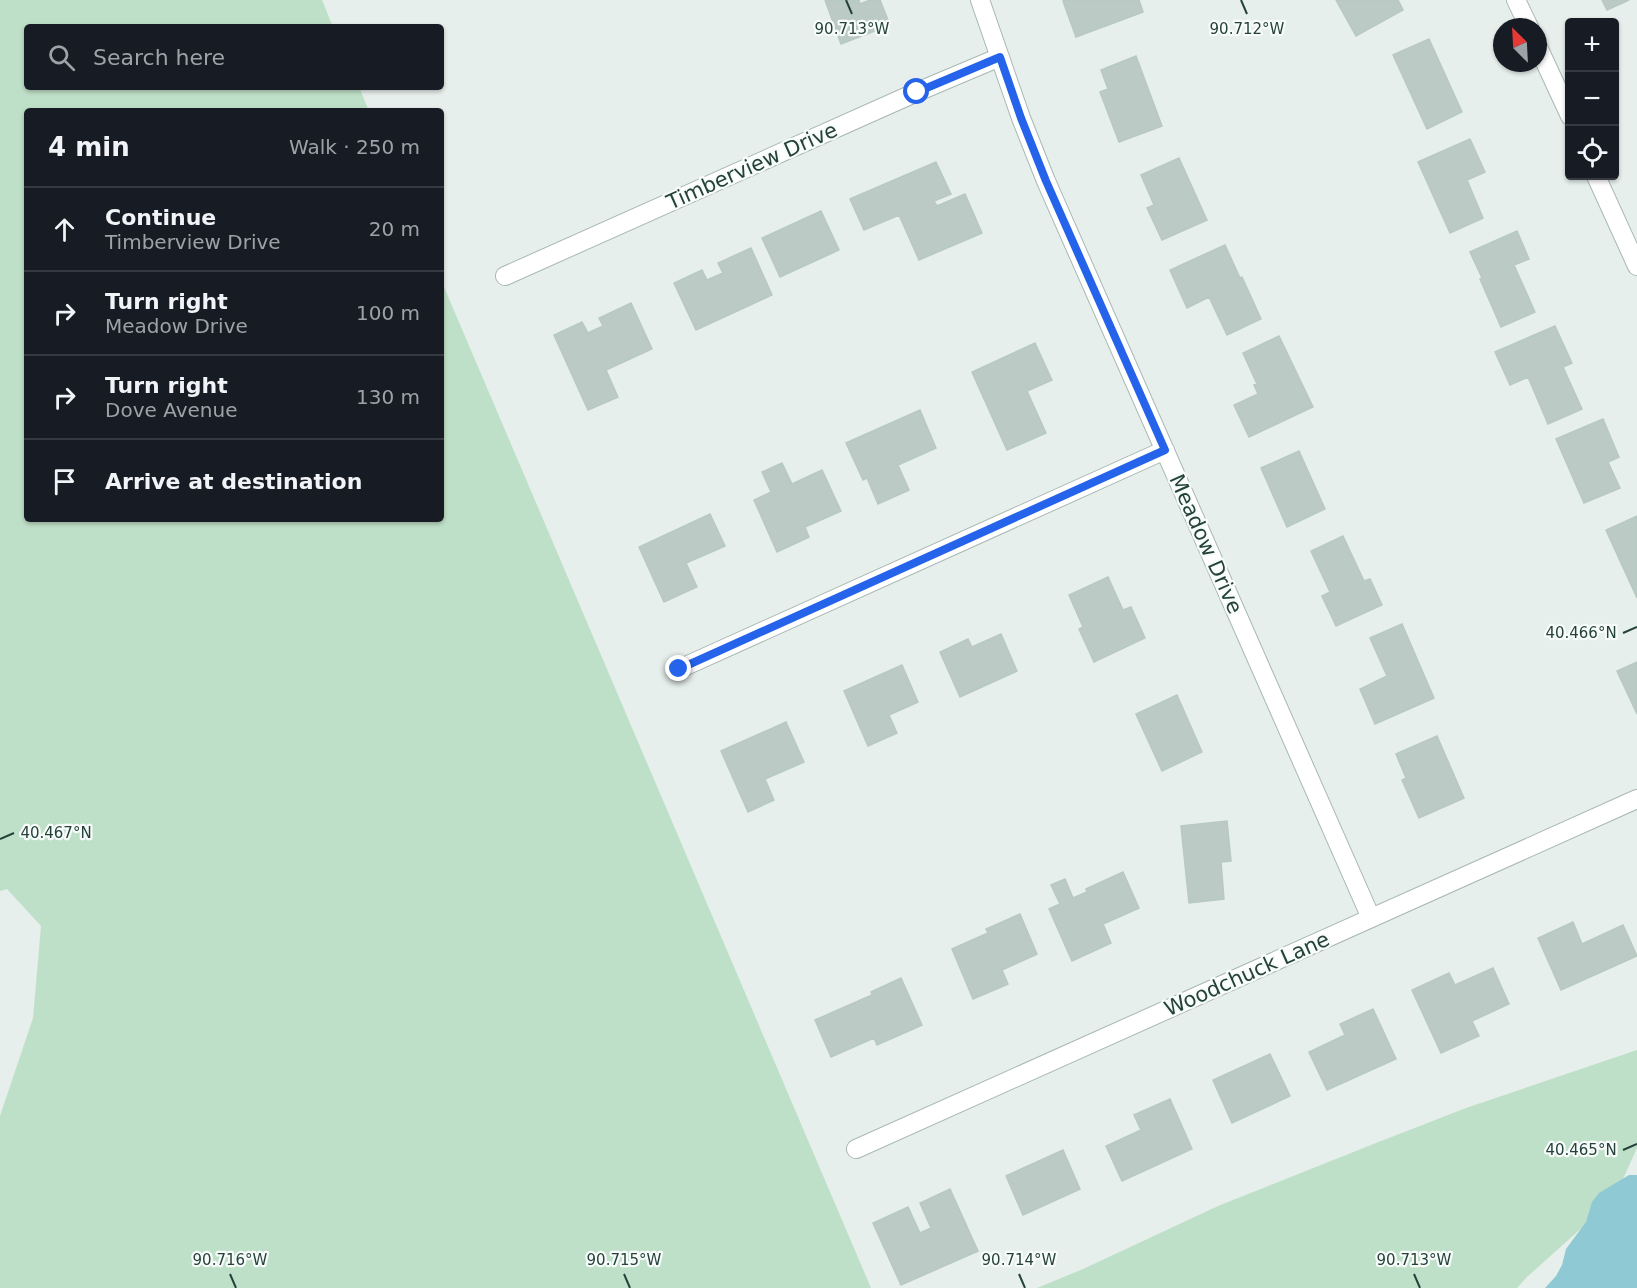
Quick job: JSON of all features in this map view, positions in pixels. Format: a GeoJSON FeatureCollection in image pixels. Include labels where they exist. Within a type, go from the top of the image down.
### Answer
{"type":"FeatureCollection","features":[{"type":"Feature","properties":{"kind":"street","name":"Meadow Drive"},"geometry":{"type":"LineString","coordinates":[[980,0],[1021,118],[1046,181],[1371,918]]}},
{"type":"Feature","properties":{"kind":"street"},"geometry":{"type":"LineString","coordinates":[[1516,0],[1525,18]]}},
{"type":"Feature","properties":{"kind":"street","name":"Timberview Drive"},"geometry":{"type":"LineString","coordinates":[[505,276],[1000,57]]}},
{"type":"Feature","properties":{"kind":"street"},"geometry":{"type":"LineString","coordinates":[[1547,67],[1565,107]]}},
{"type":"Feature","properties":{"kind":"street"},"geometry":{"type":"LineString","coordinates":[[1598,180],[1637,266]]}},
{"type":"Feature","properties":{"kind":"street"},"geometry":{"type":"LineString","coordinates":[[679,669],[1165,450]]}},
{"type":"Feature","properties":{"kind":"street","name":"Woodchuck Lane"},"geometry":{"type":"LineString","coordinates":[[856,1149],[1637,799]]}},
{"type":"Feature","properties":{"kind":"green space"},"geometry":{"type":"Polygon","coordinates":[[[0,0],[322,0],[332,24],[24,24],[24,90],[360,90],[368,108],[24,108],[24,522],[444,522],[444,287],[871,1288],[0,1288],[0,1116],[33,1018],[41,926],[7,889],[0,891],[0,0]]]}},
{"type":"Feature","properties":{"kind":"green space"},"geometry":{"type":"Polygon","coordinates":[[[1637,1050],[1637,1148],[1614,1199],[1517,1288],[1037,1288],[1218,1206],[1376,1143],[1466,1108],[1637,1050]]]}},
{"type":"Feature","properties":{"kind":"water"},"geometry":{"type":"Polygon","coordinates":[[[1629,1175],[1637,1175],[1637,1288],[1545,1288],[1556,1276],[1562,1265],[1566,1249],[1586,1222],[1592,1202],[1599,1193],[1629,1175]]]}},
{"type":"Feature","properties":{"kind":"building"},"geometry":{"type":"Polygon","coordinates":[[[825,0],[859,0],[860,4],[870,0],[880,0],[890,25],[841,44],[825,0]]]}},
{"type":"Feature","properties":{"kind":"building"},"geometry":{"type":"Polygon","coordinates":[[[1139,0],[1143,12],[1076,37],[1063,1],[1139,0]]]}},
{"type":"Feature","properties":{"kind":"building"},"geometry":{"type":"Polygon","coordinates":[[[1336,0],[1398,0],[1403,10],[1356,36],[1336,0]]]}},
{"type":"Feature","properties":{"kind":"building"},"geometry":{"type":"Polygon","coordinates":[[[1602,0],[1629,0],[1607,10],[1602,0]]]}},
{"type":"Feature","properties":{"kind":"building"},"geometry":{"type":"Polygon","coordinates":[[[1429,39],[1462,112],[1427,129],[1393,55],[1429,39]]]}},
{"type":"Feature","properties":{"kind":"building"},"geometry":{"type":"Polygon","coordinates":[[[1136,56],[1162,126],[1119,142],[1100,92],[1108,89],[1101,70],[1136,56]]]}},
{"type":"Feature","properties":{"kind":"building"},"geometry":{"type":"Polygon","coordinates":[[[1470,139],[1485,172],[1467,180],[1483,218],[1450,233],[1418,162],[1470,139]]]}},
{"type":"Feature","properties":{"kind":"building"},"geometry":{"type":"Polygon","coordinates":[[[1179,158],[1207,220],[1162,240],[1147,208],[1154,205],[1141,175],[1179,158]]]}},
{"type":"Feature","properties":{"kind":"building"},"geometry":{"type":"Polygon","coordinates":[[[936,162],[951,194],[934,201],[937,206],[965,194],[982,233],[919,260],[899,215],[864,230],[850,199],[936,162]]]}},
{"type":"Feature","properties":{"kind":"building"},"geometry":{"type":"Polygon","coordinates":[[[821,211],[839,250],[780,277],[762,238],[821,211]]]}},
{"type":"Feature","properties":{"kind":"building"},"geometry":{"type":"Polygon","coordinates":[[[1517,231],[1529,259],[1514,265],[1535,312],[1501,327],[1470,252],[1517,231]]]}},
{"type":"Feature","properties":{"kind":"building"},"geometry":{"type":"Polygon","coordinates":[[[1225,245],[1261,319],[1227,335],[1209,297],[1187,308],[1170,270],[1225,245]]]}},
{"type":"Feature","properties":{"kind":"building"},"geometry":{"type":"Polygon","coordinates":[[[751,248],[772,295],[696,330],[674,283],[702,270],[707,280],[723,273],[718,263],[751,248]]]}},
{"type":"Feature","properties":{"kind":"building"},"geometry":{"type":"Polygon","coordinates":[[[631,303],[652,349],[606,370],[618,397],[588,410],[554,335],[582,322],[588,333],[603,326],[599,318],[631,303]]]}},
{"type":"Feature","properties":{"kind":"building"},"geometry":{"type":"Polygon","coordinates":[[[1555,326],[1572,363],[1563,367],[1582,409],[1548,424],[1528,377],[1510,385],[1495,352],[1555,326]]]}},
{"type":"Feature","properties":{"kind":"building"},"geometry":{"type":"Polygon","coordinates":[[[1279,336],[1313,407],[1249,437],[1234,405],[1258,394],[1254,385],[1257,384],[1243,353],[1279,336]]]}},
{"type":"Feature","properties":{"kind":"building"},"geometry":{"type":"Polygon","coordinates":[[[1035,343],[1052,380],[1027,391],[1046,433],[1007,450],[972,372],[1035,343]]]}},
{"type":"Feature","properties":{"kind":"building"},"geometry":{"type":"Polygon","coordinates":[[[920,410],[936,448],[898,465],[909,490],[878,504],[867,478],[863,480],[846,443],[920,410]]]}},
{"type":"Feature","properties":{"kind":"building"},"geometry":{"type":"Polygon","coordinates":[[[1603,419],[1619,457],[1608,462],[1620,488],[1584,503],[1556,439],[1603,419]]]}},
{"type":"Feature","properties":{"kind":"building"},"geometry":{"type":"Polygon","coordinates":[[[1299,451],[1325,509],[1287,527],[1261,468],[1299,451]]]}},
{"type":"Feature","properties":{"kind":"building"},"geometry":{"type":"Polygon","coordinates":[[[782,463],[792,484],[822,470],[841,511],[805,527],[809,537],[777,552],[754,500],[771,492],[762,472],[782,463]]]}},
{"type":"Feature","properties":{"kind":"building"},"geometry":{"type":"Polygon","coordinates":[[[710,514],[725,546],[686,563],[697,587],[664,602],[639,547],[710,514]]]}},
{"type":"Feature","properties":{"kind":"building"},"geometry":{"type":"Polygon","coordinates":[[[1637,516],[1637,598],[1606,530],[1637,516]]]}},
{"type":"Feature","properties":{"kind":"building"},"geometry":{"type":"Polygon","coordinates":[[[1343,536],[1364,581],[1370,579],[1382,605],[1336,626],[1322,596],[1330,592],[1311,551],[1343,536]]]}},
{"type":"Feature","properties":{"kind":"building"},"geometry":{"type":"Polygon","coordinates":[[[1108,577],[1123,610],[1131,607],[1145,638],[1094,662],[1079,629],[1083,627],[1069,595],[1108,577]]]}},
{"type":"Feature","properties":{"kind":"building"},"geometry":{"type":"Polygon","coordinates":[[[1402,624],[1434,698],[1375,724],[1360,689],[1387,676],[1370,638],[1402,624]]]}},
{"type":"Feature","properties":{"kind":"building"},"geometry":{"type":"Polygon","coordinates":[[[1001,634],[1017,671],[960,697],[940,652],[968,639],[972,647],[1001,634]]]}},
{"type":"Feature","properties":{"kind":"building"},"geometry":{"type":"Polygon","coordinates":[[[1637,662],[1637,714],[1617,671],[1637,662]]]}},
{"type":"Feature","properties":{"kind":"building"},"geometry":{"type":"Polygon","coordinates":[[[902,665],[918,702],[889,715],[897,733],[868,746],[844,691],[902,665]]]}},
{"type":"Feature","properties":{"kind":"building"},"geometry":{"type":"Polygon","coordinates":[[[1177,695],[1202,752],[1162,771],[1136,714],[1177,695]]]}},
{"type":"Feature","properties":{"kind":"building"},"geometry":{"type":"Polygon","coordinates":[[[786,722],[804,762],[765,779],[774,800],[748,812],[721,751],[786,722]]]}},
{"type":"Feature","properties":{"kind":"building"},"geometry":{"type":"Polygon","coordinates":[[[1437,736],[1464,798],[1419,818],[1402,780],[1406,778],[1396,754],[1437,736]]]}},
{"type":"Feature","properties":{"kind":"building"},"geometry":{"type":"Polygon","coordinates":[[[1227,821],[1231,861],[1221,862],[1224,899],[1189,903],[1181,826],[1227,821]]]}},
{"type":"Feature","properties":{"kind":"building"},"geometry":{"type":"Polygon","coordinates":[[[1123,872],[1139,908],[1103,924],[1111,943],[1072,961],[1049,909],[1060,904],[1051,885],[1065,879],[1073,898],[1087,892],[1086,889],[1123,872]]]}},
{"type":"Feature","properties":{"kind":"building"},"geometry":{"type":"Polygon","coordinates":[[[1020,914],[1037,954],[1002,970],[1008,984],[973,999],[952,949],[988,933],[986,929],[1020,914]]]}},
{"type":"Feature","properties":{"kind":"building"},"geometry":{"type":"Polygon","coordinates":[[[1573,922],[1582,944],[1623,925],[1637,956],[1561,990],[1538,938],[1573,922]]]}},
{"type":"Feature","properties":{"kind":"building"},"geometry":{"type":"Polygon","coordinates":[[[1493,968],[1509,1004],[1472,1021],[1479,1036],[1441,1053],[1412,990],[1449,973],[1455,985],[1493,968]]]}},
{"type":"Feature","properties":{"kind":"building"},"geometry":{"type":"Polygon","coordinates":[[[901,978],[922,1025],[877,1045],[874,1038],[831,1057],[815,1020],[872,995],[871,992],[901,978]]]}},
{"type":"Feature","properties":{"kind":"building"},"geometry":{"type":"Polygon","coordinates":[[[1373,1009],[1396,1059],[1327,1090],[1309,1052],[1345,1035],[1340,1024],[1373,1009]]]}},
{"type":"Feature","properties":{"kind":"building"},"geometry":{"type":"Polygon","coordinates":[[[1270,1054],[1290,1096],[1232,1123],[1213,1080],[1270,1054]]]}},
{"type":"Feature","properties":{"kind":"building"},"geometry":{"type":"Polygon","coordinates":[[[1170,1099],[1192,1149],[1122,1181],[1106,1146],[1141,1130],[1134,1115],[1170,1099]]]}},
{"type":"Feature","properties":{"kind":"building"},"geometry":{"type":"Polygon","coordinates":[[[1063,1150],[1080,1189],[1023,1215],[1006,1176],[1063,1150]]]}},
{"type":"Feature","properties":{"kind":"building"},"geometry":{"type":"Polygon","coordinates":[[[950,1189],[978,1251],[901,1285],[873,1223],[908,1207],[920,1233],[931,1228],[920,1203],[950,1189]]]}},
{"type":"Feature","properties":{"kind":"route"},"geometry":{"type":"LineString","coordinates":[[679,669],[1165,450],[1046,181],[1000,57],[917,92]]}}]}
